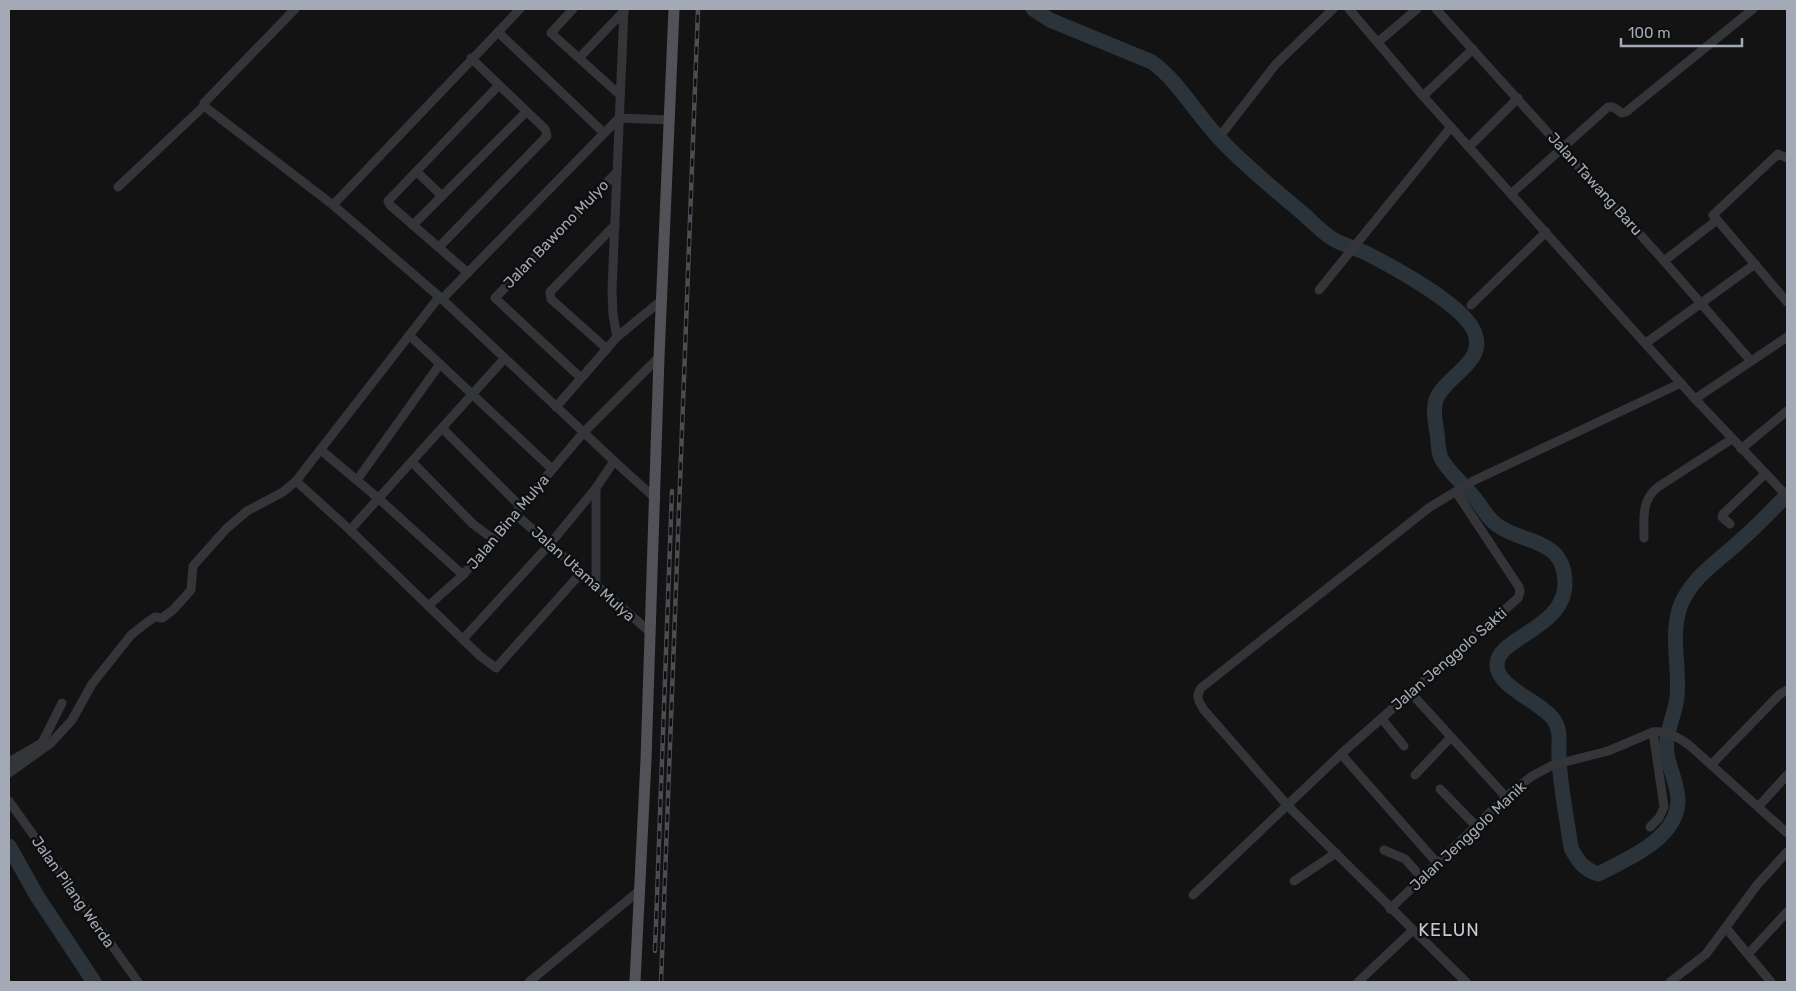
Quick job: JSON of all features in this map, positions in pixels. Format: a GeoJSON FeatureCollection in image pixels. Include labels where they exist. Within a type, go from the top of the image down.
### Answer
{"type":"FeatureCollection","features":[{"type":"Feature","properties":{"kind":"main road"},"geometry":{"type":"LineString","coordinates":[[635,982],[651,633],[659,357],[674,9]]}},
{"type":"Feature","properties":{"kind":"street"},"geometry":{"type":"LineString","coordinates":[[118,187],[204,106],[204,103],[294,9]]}},
{"type":"Feature","properties":{"kind":"street"},"geometry":{"type":"LineString","coordinates":[[333,205],[471,58],[520,9]]}},
{"type":"Feature","properties":{"kind":"street"},"geometry":{"type":"LineString","coordinates":[[573,9],[552,33],[620,94]]}},
{"type":"Feature","properties":{"kind":"street"},"geometry":{"type":"LineString","coordinates":[[1224,131],[1276,64],[1333,9]]}},
{"type":"Feature","properties":{"kind":"street"},"geometry":{"type":"LineString","coordinates":[[1349,9],[1451,127],[1695,399],[1787,496]]}},
{"type":"Feature","properties":{"kind":"street"},"geometry":{"type":"LineString","coordinates":[[1378,42],[1417,9]]}},
{"type":"Feature","properties":{"kind":"street","name":"Jalan Tawang Baru"},"geometry":{"type":"LineString","coordinates":[[1436,9],[1562,147],[1751,361]]}},
{"type":"Feature","properties":{"kind":"street"},"geometry":{"type":"LineString","coordinates":[[1511,194],[1608,107],[1613,107],[1622,113],[1626,112],[1752,9]]}},
{"type":"Feature","properties":{"kind":"street"},"geometry":{"type":"LineString","coordinates":[[580,57],[624,10]]}},
{"type":"Feature","properties":{"kind":"street"},"geometry":{"type":"LineString","coordinates":[[618,337],[612,304],[624,10]]}},
{"type":"Feature","properties":{"kind":"street"},"geometry":{"type":"LineString","coordinates":[[498,32],[604,133]]}},
{"type":"Feature","properties":{"kind":"street"},"geometry":{"type":"LineString","coordinates":[[1424,96],[1473,49]]}},
{"type":"Feature","properties":{"kind":"street"},"geometry":{"type":"LineString","coordinates":[[439,247],[547,136],[545,129],[471,58]]}},
{"type":"Feature","properties":{"kind":"street"},"geometry":{"type":"LineString","coordinates":[[468,273],[390,205],[388,201],[499,85]]}},
{"type":"Feature","properties":{"kind":"street"},"geometry":{"type":"LineString","coordinates":[[1469,146],[1518,98]]}},
{"type":"Feature","properties":{"kind":"street"},"geometry":{"type":"LineString","coordinates":[[204,106],[333,205],[440,298],[656,499]]}},
{"type":"Feature","properties":{"kind":"street"},"geometry":{"type":"LineString","coordinates":[[413,225],[526,112]]}},
{"type":"Feature","properties":{"kind":"street"},"geometry":{"type":"LineString","coordinates":[[9,773],[51,744],[72,720],[92,684],[132,635],[146,623],[155,618],[162,618],[173,610],[192,590],[193,566],[226,529],[248,511],[283,492],[296,481],[322,451],[440,298],[468,273],[619,118],[670,120]]}},
{"type":"Feature","properties":{"kind":"street"},"geometry":{"type":"LineString","coordinates":[[1319,290],[1451,127]]}},
{"type":"Feature","properties":{"kind":"street"},"geometry":{"type":"LineString","coordinates":[[1787,158],[1778,154],[1715,211],[1714,217],[1787,302]]}},
{"type":"Feature","properties":{"kind":"street"},"geometry":{"type":"LineString","coordinates":[[417,172],[442,196]]}},
{"type":"Feature","properties":{"kind":"street","name":"Jalan Bawono Mulyo"},"geometry":{"type":"LineString","coordinates":[[581,378],[495,298],[617,172]]}},
{"type":"Feature","properties":{"kind":"street"},"geometry":{"type":"LineString","coordinates":[[1664,261],[1717,220]]}},
{"type":"Feature","properties":{"kind":"street"},"geometry":{"type":"LineString","coordinates":[[607,349],[551,299],[550,292],[615,225]]}},
{"type":"Feature","properties":{"kind":"street"},"geometry":{"type":"LineString","coordinates":[[1471,305],[1546,232]]}},
{"type":"Feature","properties":{"kind":"street"},"geometry":{"type":"LineString","coordinates":[[1646,344],[1755,264]]}},
{"type":"Feature","properties":{"kind":"street"},"geometry":{"type":"LineString","coordinates":[[556,407],[618,337],[663,299]]}},
{"type":"Feature","properties":{"kind":"street"},"geometry":{"type":"LineString","coordinates":[[410,335],[552,469]]}},
{"type":"Feature","properties":{"kind":"street"},"geometry":{"type":"LineString","coordinates":[[1695,399],[1786,340]]}},
{"type":"Feature","properties":{"kind":"street","name":"Jalan Bina Mulya"},"geometry":{"type":"LineString","coordinates":[[428,606],[463,575],[583,433],[659,357]]}},
{"type":"Feature","properties":{"kind":"street"},"geometry":{"type":"LineString","coordinates":[[350,530],[504,359]]}},
{"type":"Feature","properties":{"kind":"street"},"geometry":{"type":"LineString","coordinates":[[357,480],[440,364]]}},
{"type":"Feature","properties":{"kind":"street"},"geometry":{"type":"LineString","coordinates":[[1466,982],[1448,962],[1390,909],[1288,806],[1204,710],[1198,700],[1200,690],[1430,507],[1473,481],[1681,383]]}},
{"type":"Feature","properties":{"kind":"street"},"geometry":{"type":"LineString","coordinates":[[1741,449],[1787,411]]}},
{"type":"Feature","properties":{"kind":"street","name":"Jalan Utama Mulya"},"geometry":{"type":"LineString","coordinates":[[442,428],[550,544],[651,633]]}},
{"type":"Feature","properties":{"kind":"street"},"geometry":{"type":"LineString","coordinates":[[1644,538],[1644,507],[1648,497],[1658,487],[1732,438]]}},
{"type":"Feature","properties":{"kind":"street"},"geometry":{"type":"LineString","coordinates":[[322,451],[378,498],[463,575]]}},
{"type":"Feature","properties":{"kind":"street"},"geometry":{"type":"LineString","coordinates":[[463,639],[550,544],[596,488],[614,461]]}},
{"type":"Feature","properties":{"kind":"street"},"geometry":{"type":"LineString","coordinates":[[412,462],[473,524],[493,540]]}},
{"type":"Feature","properties":{"kind":"street"},"geometry":{"type":"LineString","coordinates":[[1730,524],[1722,517],[1723,514],[1765,474]]}},
{"type":"Feature","properties":{"kind":"street"},"geometry":{"type":"LineString","coordinates":[[296,481],[496,668],[581,573]]}},
{"type":"Feature","properties":{"kind":"street"},"geometry":{"type":"LineString","coordinates":[[596,488],[596,586]]}},
{"type":"Feature","properties":{"kind":"street","name":"Jalan Jenggolo Sakti"},"geometry":{"type":"LineString","coordinates":[[1193,895],[1341,754],[1520,595],[1519,587],[1458,491]]}},
{"type":"Feature","properties":{"kind":"street"},"geometry":{"type":"LineString","coordinates":[[1712,764],[1780,694],[1787,690]]}},
{"type":"Feature","properties":{"kind":"street"},"geometry":{"type":"LineString","coordinates":[[1411,693],[1506,797]]}},
{"type":"Feature","properties":{"kind":"street"},"geometry":{"type":"LineString","coordinates":[[9,762],[42,744],[62,703]]}},
{"type":"Feature","properties":{"kind":"street"},"geometry":{"type":"LineString","coordinates":[[1382,719],[1404,746]]}},
{"type":"Feature","properties":{"kind":"street"},"geometry":{"type":"LineString","coordinates":[[1650,827],[1659,818],[1664,807],[1657,732],[1678,737],[1712,764],[1787,833]]}},
{"type":"Feature","properties":{"kind":"street","name":"Jalan Jenggolo Manik"},"geometry":{"type":"LineString","coordinates":[[1390,909],[1506,797],[1532,776],[1553,765],[1608,751],[1657,732]]}},
{"type":"Feature","properties":{"kind":"street"},"geometry":{"type":"LineString","coordinates":[[1415,774],[1451,737]]}},
{"type":"Feature","properties":{"kind":"street"},"geometry":{"type":"LineString","coordinates":[[1341,754],[1437,863]]}},
{"type":"Feature","properties":{"kind":"street"},"geometry":{"type":"LineString","coordinates":[[1759,806],[1787,775]]}},
{"type":"Feature","properties":{"kind":"street"},"geometry":{"type":"LineString","coordinates":[[1440,789],[1476,826]]}},
{"type":"Feature","properties":{"kind":"street","name":"Jalan Pilang Werda"},"geometry":{"type":"LineString","coordinates":[[9,801],[138,982]]}},
{"type":"Feature","properties":{"kind":"street"},"geometry":{"type":"LineString","coordinates":[[1384,850],[1405,859],[1422,878]]}},
{"type":"Feature","properties":{"kind":"street"},"geometry":{"type":"LineString","coordinates":[[1670,982],[1702,959],[1757,885],[1787,852]]}},
{"type":"Feature","properties":{"kind":"street"},"geometry":{"type":"LineString","coordinates":[[1294,881],[1336,853]]}},
{"type":"Feature","properties":{"kind":"street"},"geometry":{"type":"LineString","coordinates":[[528,982],[640,890]]}},
{"type":"Feature","properties":{"kind":"street"},"geometry":{"type":"LineString","coordinates":[[1749,953],[1787,912]]}},
{"type":"Feature","properties":{"kind":"street"},"geometry":{"type":"LineString","coordinates":[[1726,928],[1749,953],[1771,982]]}},
{"type":"Feature","properties":{"kind":"street"},"geometry":{"type":"LineString","coordinates":[[1358,982],[1413,930]]}},
{"type":"Feature","properties":{"kind":"waterway"},"geometry":{"type":"LineString","coordinates":[[1033,9],[1050,20],[1152,62],[1171,79],[1229,149],[1324,233],[1337,241],[1380,260],[1425,287],[1454,308],[1466,319],[1473,329],[1477,340],[1476,350],[1464,368],[1448,383],[1436,400],[1435,416],[1439,452],[1448,468],[1493,522],[1508,531],[1541,544],[1558,557],[1563,568],[1565,583],[1562,599],[1554,612],[1507,647],[1499,656],[1497,666],[1499,674],[1512,688],[1548,713],[1554,720],[1559,734],[1561,780],[1571,848],[1576,857],[1588,870],[1598,874],[1636,854],[1660,837],[1669,826],[1675,814],[1678,801],[1666,746],[1677,697],[1675,640],[1680,607],[1685,596],[1698,578],[1733,548],[1787,495]]}},
{"type":"Feature","properties":{"kind":"waterway"},"geometry":{"type":"LineString","coordinates":[[9,846],[37,896],[94,982]]}},
{"type":"Feature","properties":{"kind":"railway"},"geometry":{"type":"LineString","coordinates":[[661,982],[698,9]]}},
{"type":"Feature","properties":{"kind":"railway"},"geometry":{"type":"LineString","coordinates":[[655,951],[672,491]]}},
{"type":"Feature","properties":{"kind":"district","name":"KELUN"},"geometry":{"type":"Point","coordinates":[1449,930]}}]}
